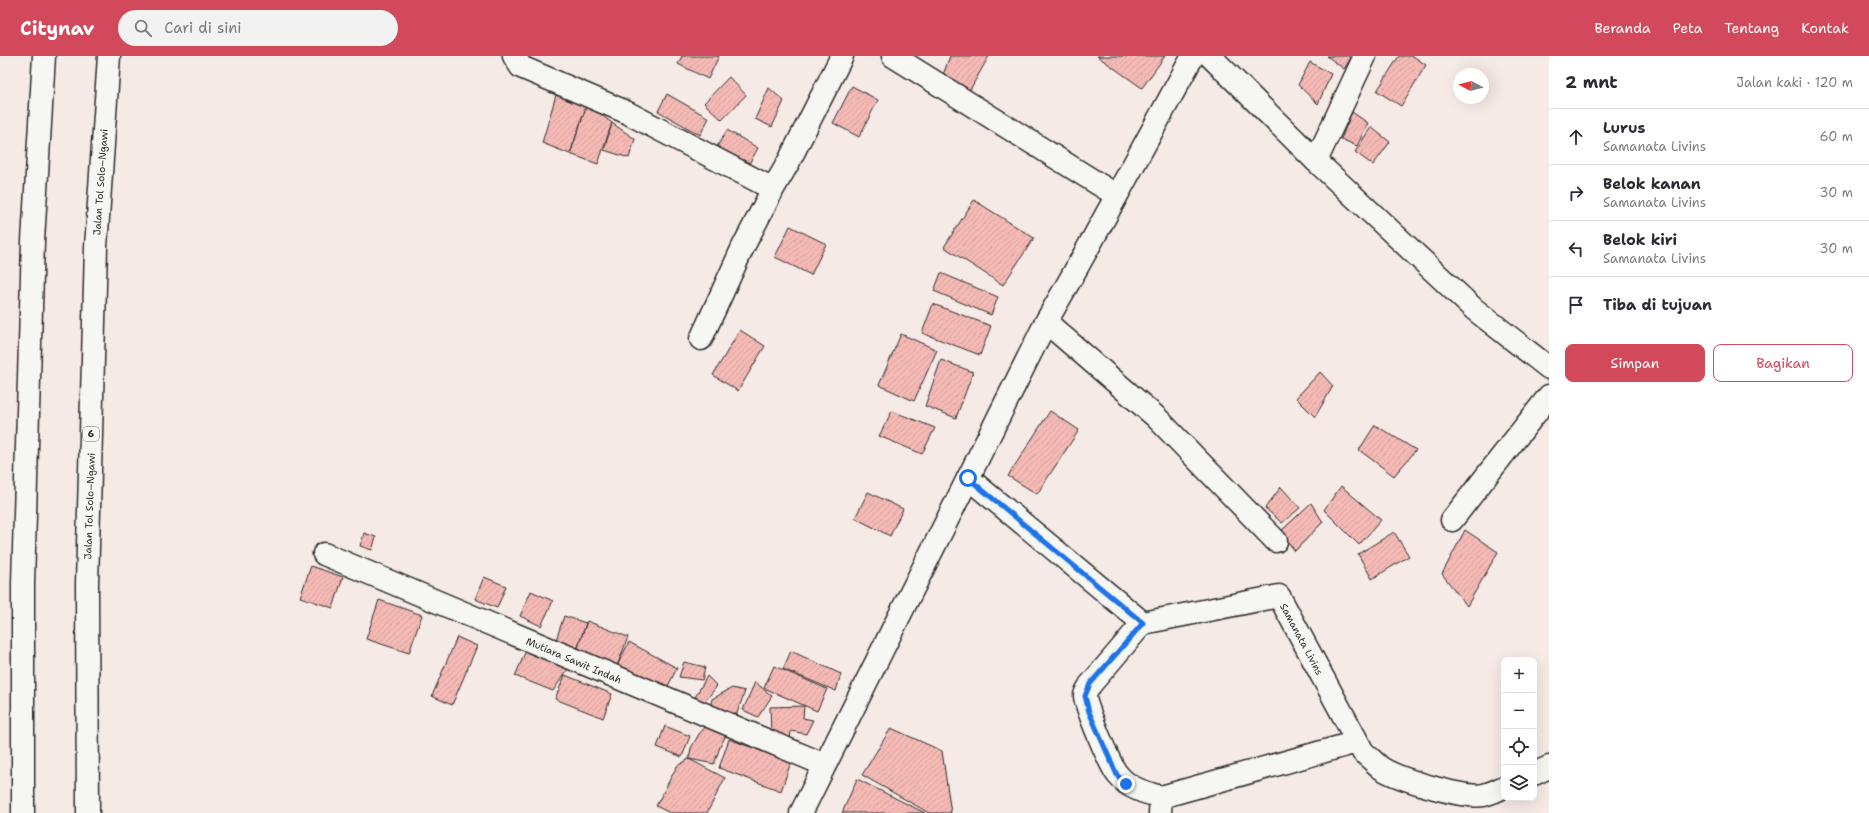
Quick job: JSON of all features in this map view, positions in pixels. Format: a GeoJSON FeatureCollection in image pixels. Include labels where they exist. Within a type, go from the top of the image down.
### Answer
{"type":"FeatureCollection","features":[{"type":"Feature","properties":{"kind":"main road"},"geometry":{"type":"LineString","coordinates":[[23,813],[23,567],[33,241],[44,56]]}},
{"type":"Feature","properties":{"kind":"main road","name":"Jalan Tol Solo–Ngawi"},"geometry":{"type":"LineString","coordinates":[[88,813],[87,584],[96,247],[109,56]]}},
{"type":"Feature","properties":{"kind":"main road"},"geometry":{"type":"LineString","coordinates":[[514,56],[521,67],[626,112],[773,189]]}},
{"type":"Feature","properties":{"kind":"main road"},"geometry":{"type":"LineString","coordinates":[[700,338],[743,247],[788,163],[842,56]]}},
{"type":"Feature","properties":{"kind":"main road"},"geometry":{"type":"LineString","coordinates":[[893,56],[1116,195]]}},
{"type":"Feature","properties":{"kind":"main road"},"geometry":{"type":"LineString","coordinates":[[801,813],[1046,322],[1087,252],[1116,195],[1193,56]]}},
{"type":"Feature","properties":{"kind":"main road"},"geometry":{"type":"LineString","coordinates":[[1210,56],[1316,161],[1474,309],[1549,368]]}},
{"type":"Feature","properties":{"kind":"main road"},"geometry":{"type":"LineString","coordinates":[[1316,161],[1365,56]]}},
{"type":"Feature","properties":{"kind":"main road"},"geometry":{"type":"LineString","coordinates":[[1046,322],[1156,417],[1276,541]]}},
{"type":"Feature","properties":{"kind":"main road"},"geometry":{"type":"LineString","coordinates":[[1452,520],[1549,396]]}},
{"type":"Feature","properties":{"kind":"main road"},"geometry":{"type":"LineString","coordinates":[[968,478],[1143,623],[1090,684],[1085,696],[1089,712],[1117,775],[1126,784],[1143,792],[1161,805],[1358,742]]}},
{"type":"Feature","properties":{"kind":"main road","name":"Mutiara Sawit Indah"},"geometry":{"type":"LineString","coordinates":[[324,554],[825,765]]}},
{"type":"Feature","properties":{"kind":"main road","name":"Samanata Livins"},"geometry":{"type":"LineString","coordinates":[[1143,623],[1279,596],[1362,752],[1382,768],[1406,779],[1431,787],[1483,795],[1501,788]]}},
{"type":"Feature","properties":{"kind":"main road"},"geometry":{"type":"LineString","coordinates":[[1537,773],[1549,767]]}},
{"type":"Feature","properties":{"kind":"building"},"geometry":{"type":"Polygon","coordinates":[[[682,56],[719,56],[708,79],[678,64],[682,56]]]}},
{"type":"Feature","properties":{"kind":"building"},"geometry":{"type":"Polygon","coordinates":[[[950,56],[989,56],[967,95],[940,83],[950,56]]]}},
{"type":"Feature","properties":{"kind":"building"},"geometry":{"type":"Polygon","coordinates":[[[1097,56],[1165,56],[1142,88],[1097,56]]]}},
{"type":"Feature","properties":{"kind":"building"},"geometry":{"type":"Polygon","coordinates":[[[1327,56],[1352,56],[1344,69],[1327,56]]]}},
{"type":"Feature","properties":{"kind":"building"},"geometry":{"type":"Polygon","coordinates":[[[1399,56],[1413,56],[1426,65],[1401,106],[1377,91],[1399,56]]]}},
{"type":"Feature","properties":{"kind":"building"},"geometry":{"type":"Polygon","coordinates":[[[1310,62],[1331,74],[1318,104],[1298,85],[1310,62]]]}},
{"type":"Feature","properties":{"kind":"building"},"geometry":{"type":"Polygon","coordinates":[[[729,77],[746,95],[722,120],[704,103],[729,77]]]}},
{"type":"Feature","properties":{"kind":"building"},"geometry":{"type":"Polygon","coordinates":[[[852,86],[878,100],[859,137],[833,123],[852,86]]]}},
{"type":"Feature","properties":{"kind":"building"},"geometry":{"type":"Polygon","coordinates":[[[769,88],[784,101],[772,127],[755,119],[769,88]]]}},
{"type":"Feature","properties":{"kind":"building"},"geometry":{"type":"Polygon","coordinates":[[[667,94],[709,118],[700,135],[658,111],[667,94]]]}},
{"type":"Feature","properties":{"kind":"building"},"geometry":{"type":"Polygon","coordinates":[[[556,95],[587,104],[570,154],[542,143],[556,95]]]}},
{"type":"Feature","properties":{"kind":"building"},"geometry":{"type":"Polygon","coordinates":[[[587,104],[612,123],[598,164],[570,154],[587,104]]]}},
{"type":"Feature","properties":{"kind":"building"},"geometry":{"type":"Polygon","coordinates":[[[1352,112],[1368,123],[1357,146],[1341,139],[1352,112]]]}},
{"type":"Feature","properties":{"kind":"building"},"geometry":{"type":"Polygon","coordinates":[[[612,123],[635,139],[629,158],[604,150],[612,123]]]}},
{"type":"Feature","properties":{"kind":"building"},"geometry":{"type":"Polygon","coordinates":[[[1371,127],[1390,142],[1373,165],[1355,152],[1371,127]]]}},
{"type":"Feature","properties":{"kind":"building"},"geometry":{"type":"Polygon","coordinates":[[[727,130],[758,148],[746,169],[715,150],[727,130]]]}},
{"type":"Feature","properties":{"kind":"building"},"geometry":{"type":"Polygon","coordinates":[[[974,200],[1034,238],[1003,285],[944,247],[974,200]]]}},
{"type":"Feature","properties":{"kind":"building"},"geometry":{"type":"Polygon","coordinates":[[[790,226],[826,244],[811,275],[775,257],[790,226]]]}},
{"type":"Feature","properties":{"kind":"building"},"geometry":{"type":"Polygon","coordinates":[[[941,273],[998,297],[991,315],[934,291],[941,273]]]}},
{"type":"Feature","properties":{"kind":"building"},"geometry":{"type":"Polygon","coordinates":[[[933,304],[991,326],[980,355],[922,333],[933,304]]]}},
{"type":"Feature","properties":{"kind":"building"},"geometry":{"type":"Polygon","coordinates":[[[740,330],[765,346],[738,391],[713,375],[740,330]]]}},
{"type":"Feature","properties":{"kind":"building"},"geometry":{"type":"Polygon","coordinates":[[[901,334],[937,350],[914,401],[879,385],[901,334]]]}},
{"type":"Feature","properties":{"kind":"building"},"geometry":{"type":"Polygon","coordinates":[[[941,360],[973,372],[956,418],[925,406],[941,360]]]}},
{"type":"Feature","properties":{"kind":"building"},"geometry":{"type":"Polygon","coordinates":[[[1320,372],[1333,386],[1315,417],[1296,398],[1320,372]]]}},
{"type":"Feature","properties":{"kind":"building"},"geometry":{"type":"Polygon","coordinates":[[[892,411],[935,428],[922,454],[879,436],[892,411]]]}},
{"type":"Feature","properties":{"kind":"building"},"geometry":{"type":"Polygon","coordinates":[[[1050,411],[1079,430],[1037,494],[1008,476],[1050,411]]]}},
{"type":"Feature","properties":{"kind":"building"},"geometry":{"type":"Polygon","coordinates":[[[1375,425],[1416,450],[1394,476],[1359,450],[1375,425]]]}},
{"type":"Feature","properties":{"kind":"building"},"geometry":{"type":"Polygon","coordinates":[[[1341,486],[1381,520],[1359,545],[1324,510],[1341,486]]]}},
{"type":"Feature","properties":{"kind":"building"},"geometry":{"type":"Polygon","coordinates":[[[1281,487],[1300,508],[1282,523],[1265,508],[1281,487]]]}},
{"type":"Feature","properties":{"kind":"building"},"geometry":{"type":"Polygon","coordinates":[[[868,492],[903,509],[890,536],[855,518],[868,492]]]}},
{"type":"Feature","properties":{"kind":"building"},"geometry":{"type":"Polygon","coordinates":[[[1311,503],[1323,522],[1295,551],[1280,532],[1311,503]]]}},
{"type":"Feature","properties":{"kind":"building"},"geometry":{"type":"Polygon","coordinates":[[[1465,530],[1498,552],[1467,606],[1442,574],[1465,530]]]}},
{"type":"Feature","properties":{"kind":"building"},"geometry":{"type":"Polygon","coordinates":[[[1394,532],[1409,556],[1372,579],[1358,554],[1394,532]]]}},
{"type":"Feature","properties":{"kind":"building"},"geometry":{"type":"Polygon","coordinates":[[[364,533],[376,537],[372,550],[360,546],[364,533]]]}},
{"type":"Feature","properties":{"kind":"building"},"geometry":{"type":"Polygon","coordinates":[[[311,566],[343,577],[333,608],[300,597],[311,566]]]}},
{"type":"Feature","properties":{"kind":"building"},"geometry":{"type":"Polygon","coordinates":[[[484,577],[506,586],[497,608],[475,599],[484,577]]]}},
{"type":"Feature","properties":{"kind":"building"},"geometry":{"type":"Polygon","coordinates":[[[531,591],[553,601],[541,626],[520,616],[531,591]]]}},
{"type":"Feature","properties":{"kind":"building"},"geometry":{"type":"Polygon","coordinates":[[[379,600],[422,615],[409,653],[366,639],[379,600]]]}},
{"type":"Feature","properties":{"kind":"building"},"geometry":{"type":"Polygon","coordinates":[[[564,616],[586,623],[576,653],[554,646],[564,616]]]}},
{"type":"Feature","properties":{"kind":"building"},"geometry":{"type":"Polygon","coordinates":[[[587,621],[628,637],[617,666],[576,653],[587,621]]]}},
{"type":"Feature","properties":{"kind":"building"},"geometry":{"type":"Polygon","coordinates":[[[457,637],[477,646],[452,705],[432,696],[457,637]]]}},
{"type":"Feature","properties":{"kind":"building"},"geometry":{"type":"Polygon","coordinates":[[[629,642],[677,668],[665,692],[617,666],[629,642]]]}},
{"type":"Feature","properties":{"kind":"building"},"geometry":{"type":"Polygon","coordinates":[[[528,646],[570,666],[553,691],[515,676],[528,646]]]}},
{"type":"Feature","properties":{"kind":"building"},"geometry":{"type":"Polygon","coordinates":[[[791,651],[841,674],[836,691],[783,669],[791,651]]]}},
{"type":"Feature","properties":{"kind":"building"},"geometry":{"type":"Polygon","coordinates":[[[684,662],[705,667],[702,680],[679,677],[684,662]]]}},
{"type":"Feature","properties":{"kind":"building"},"geometry":{"type":"Polygon","coordinates":[[[774,666],[827,689],[817,711],[764,688],[774,666]]]}},
{"type":"Feature","properties":{"kind":"building"},"geometry":{"type":"Polygon","coordinates":[[[565,675],[612,694],[603,718],[555,699],[565,675]]]}},
{"type":"Feature","properties":{"kind":"building"},"geometry":{"type":"Polygon","coordinates":[[[707,676],[717,686],[703,704],[693,701],[707,676]]]}},
{"type":"Feature","properties":{"kind":"building"},"geometry":{"type":"Polygon","coordinates":[[[755,682],[772,696],[758,717],[743,710],[755,682]]]}},
{"type":"Feature","properties":{"kind":"building"},"geometry":{"type":"Polygon","coordinates":[[[732,688],[745,691],[736,716],[710,707],[712,699],[732,688]]]}},
{"type":"Feature","properties":{"kind":"building"},"geometry":{"type":"Polygon","coordinates":[[[804,706],[803,718],[813,720],[806,734],[791,731],[790,741],[771,734],[770,707],[804,706]]]}},
{"type":"Feature","properties":{"kind":"building"},"geometry":{"type":"Polygon","coordinates":[[[708,724],[727,733],[714,764],[689,759],[691,748],[699,734],[708,724]]]}},
{"type":"Feature","properties":{"kind":"building"},"geometry":{"type":"Polygon","coordinates":[[[665,726],[690,736],[682,757],[657,747],[665,726]]]}},
{"type":"Feature","properties":{"kind":"building"},"geometry":{"type":"Polygon","coordinates":[[[891,728],[942,751],[951,813],[929,813],[862,775],[891,728]]]}},
{"type":"Feature","properties":{"kind":"building"},"geometry":{"type":"Polygon","coordinates":[[[729,739],[791,762],[781,791],[719,768],[729,739]]]}},
{"type":"Feature","properties":{"kind":"building"},"geometry":{"type":"Polygon","coordinates":[[[689,759],[725,778],[707,813],[670,813],[656,806],[677,766],[689,759]]]}},
{"type":"Feature","properties":{"kind":"building"},"geometry":{"type":"Polygon","coordinates":[[[857,779],[925,813],[842,813],[857,779]]]}},
{"type":"Feature","properties":{"kind":"route"},"geometry":{"type":"LineString","coordinates":[[968,478],[1143,623],[1090,684],[1085,696],[1089,712],[1117,775],[1126,784]]}}]}
